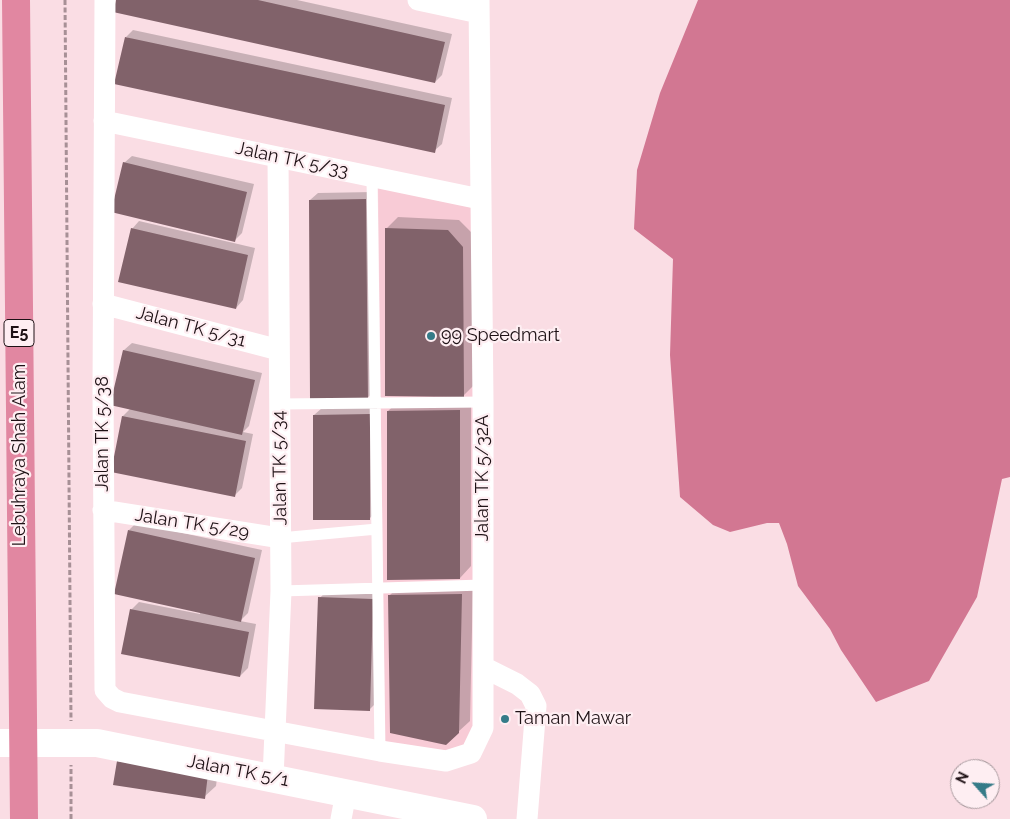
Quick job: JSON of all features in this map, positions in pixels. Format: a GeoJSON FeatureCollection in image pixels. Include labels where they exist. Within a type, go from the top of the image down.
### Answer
{"type":"FeatureCollection","features":[{"type":"Feature","properties":{"kind":"highway","name":"Lebuhraya Shah Alam"},"geometry":{"type":"LineString","coordinates":[[16,0],[24,819]]}},
{"type":"Feature","properties":{"kind":"street","name":"Jalan TK 5/38"},"geometry":{"type":"LineString","coordinates":[[105,0],[103,304],[105,690],[112,698],[120,702],[275,731]]}},
{"type":"Feature","properties":{"kind":"street"},"geometry":{"type":"LineString","coordinates":[[418,0],[479,7]]}},
{"type":"Feature","properties":{"kind":"street","name":"Jalan TK 5/32A"},"geometry":{"type":"LineString","coordinates":[[275,731],[380,751],[446,761],[471,753],[483,728],[483,402],[479,7]]}},
{"type":"Feature","properties":{"kind":"street","name":"Jalan TK 5/33"},"geometry":{"type":"LineString","coordinates":[[104,121],[480,199]]}},
{"type":"Feature","properties":{"kind":"street","name":"Jalan TK 5/34"},"geometry":{"type":"LineString","coordinates":[[273,778],[281,591],[278,157]]}},
{"type":"Feature","properties":{"kind":"street","name":"Jalan TK 5/31"},"geometry":{"type":"LineString","coordinates":[[103,304],[279,350]]}},
{"type":"Feature","properties":{"kind":"street","name":"Jalan TK 5/29"},"geometry":{"type":"LineString","coordinates":[[103,510],[280,538]]}},
{"type":"Feature","properties":{"kind":"street"},"geometry":{"type":"LineString","coordinates":[[483,667],[517,684],[530,694],[536,706],[527,819]]}},
{"type":"Feature","properties":{"kind":"street","name":"Jalan TK 5/1"},"geometry":{"type":"LineString","coordinates":[[0,743],[97,743],[473,819]]}},
{"type":"Feature","properties":{"kind":"street"},"geometry":{"type":"LineString","coordinates":[[341,819],[346,793]]}},
{"type":"Feature","properties":{"kind":"lane"},"geometry":{"type":"LineString","coordinates":[[372,177],[380,751]]}},
{"type":"Feature","properties":{"kind":"lane"},"geometry":{"type":"LineString","coordinates":[[279,404],[483,402]]}},
{"type":"Feature","properties":{"kind":"lane"},"geometry":{"type":"LineString","coordinates":[[280,538],[377,529]]}},
{"type":"Feature","properties":{"kind":"lane"},"geometry":{"type":"LineString","coordinates":[[281,591],[483,585]]}},
{"type":"Feature","properties":{"kind":"path"},"geometry":{"type":"LineString","coordinates":[[65,0],[70,687]]}},
{"type":"Feature","properties":{"kind":"path"},"geometry":{"type":"LineString","coordinates":[[71,819],[72,780]]}},
{"type":"Feature","properties":{"kind":"shaded area"},"geometry":{"type":"Polygon","coordinates":[[[698,0],[1010,0],[1010,477],[1002,479],[977,597],[929,681],[876,702],[841,650],[830,629],[798,586],[787,544],[779,523],[767,523],[730,532],[713,525],[680,497],[670,355],[673,259],[634,229],[637,170],[660,93],[698,0]]]}},
{"type":"Feature","properties":{"kind":"shaded area"},"geometry":{"type":"Polygon","coordinates":[[[378,185],[472,205],[475,725],[464,747],[444,754],[385,744],[378,185]]]}},
{"type":"Feature","properties":{"kind":"building"},"geometry":{"type":"Polygon","coordinates":[[[116,0],[258,0],[445,42],[435,83],[113,12],[116,0]]]}},
{"type":"Feature","properties":{"kind":"building"},"geometry":{"type":"Polygon","coordinates":[[[125,37],[445,105],[435,153],[114,84],[125,37]]]}},
{"type":"Feature","properties":{"kind":"building"},"geometry":{"type":"Polygon","coordinates":[[[123,162],[247,192],[235,242],[111,212],[123,162]]]}},
{"type":"Feature","properties":{"kind":"building"},"geometry":{"type":"Polygon","coordinates":[[[366,199],[368,399],[310,400],[309,200],[366,199]]]}},
{"type":"Feature","properties":{"kind":"building"},"geometry":{"type":"Polygon","coordinates":[[[131,228],[248,255],[236,309],[118,282],[131,228]]]}},
{"type":"Feature","properties":{"kind":"building"},"geometry":{"type":"Polygon","coordinates":[[[385,228],[448,230],[463,247],[464,397],[385,396],[385,228]]]}},
{"type":"Feature","properties":{"kind":"building"},"geometry":{"type":"Polygon","coordinates":[[[123,350],[255,380],[242,435],[110,405],[123,350]]]}},
{"type":"Feature","properties":{"kind":"building"},"geometry":{"type":"Polygon","coordinates":[[[460,410],[460,579],[387,580],[387,411],[460,410]]]}},
{"type":"Feature","properties":{"kind":"building"},"geometry":{"type":"Polygon","coordinates":[[[370,414],[370,520],[313,520],[313,415],[370,414]]]}},
{"type":"Feature","properties":{"kind":"building"},"geometry":{"type":"Polygon","coordinates":[[[122,416],[246,441],[235,497],[111,472],[122,416]]]}},
{"type":"Feature","properties":{"kind":"building"},"geometry":{"type":"Polygon","coordinates":[[[128,530],[255,558],[241,622],[114,594],[128,530]]]}},
{"type":"Feature","properties":{"kind":"building"},"geometry":{"type":"Polygon","coordinates":[[[462,594],[459,733],[446,745],[390,733],[388,595],[462,594]]]}},
{"type":"Feature","properties":{"kind":"building"},"geometry":{"type":"Polygon","coordinates":[[[318,597],[373,599],[370,711],[314,709],[318,597]]]}},
{"type":"Feature","properties":{"kind":"building"},"geometry":{"type":"Polygon","coordinates":[[[130,609],[249,632],[240,677],[121,654],[130,609]]]}},
{"type":"Feature","properties":{"kind":"building"},"geometry":{"type":"Polygon","coordinates":[[[117,761],[208,774],[205,799],[113,785],[117,761]]]}},
{"type":"Feature","properties":{"kind":"place","name":"99 Speedmart"},"geometry":{"type":"Point","coordinates":[431,336]}},
{"type":"Feature","properties":{"kind":"place","name":"Taman Mawar"},"geometry":{"type":"Point","coordinates":[505,719]}}]}
